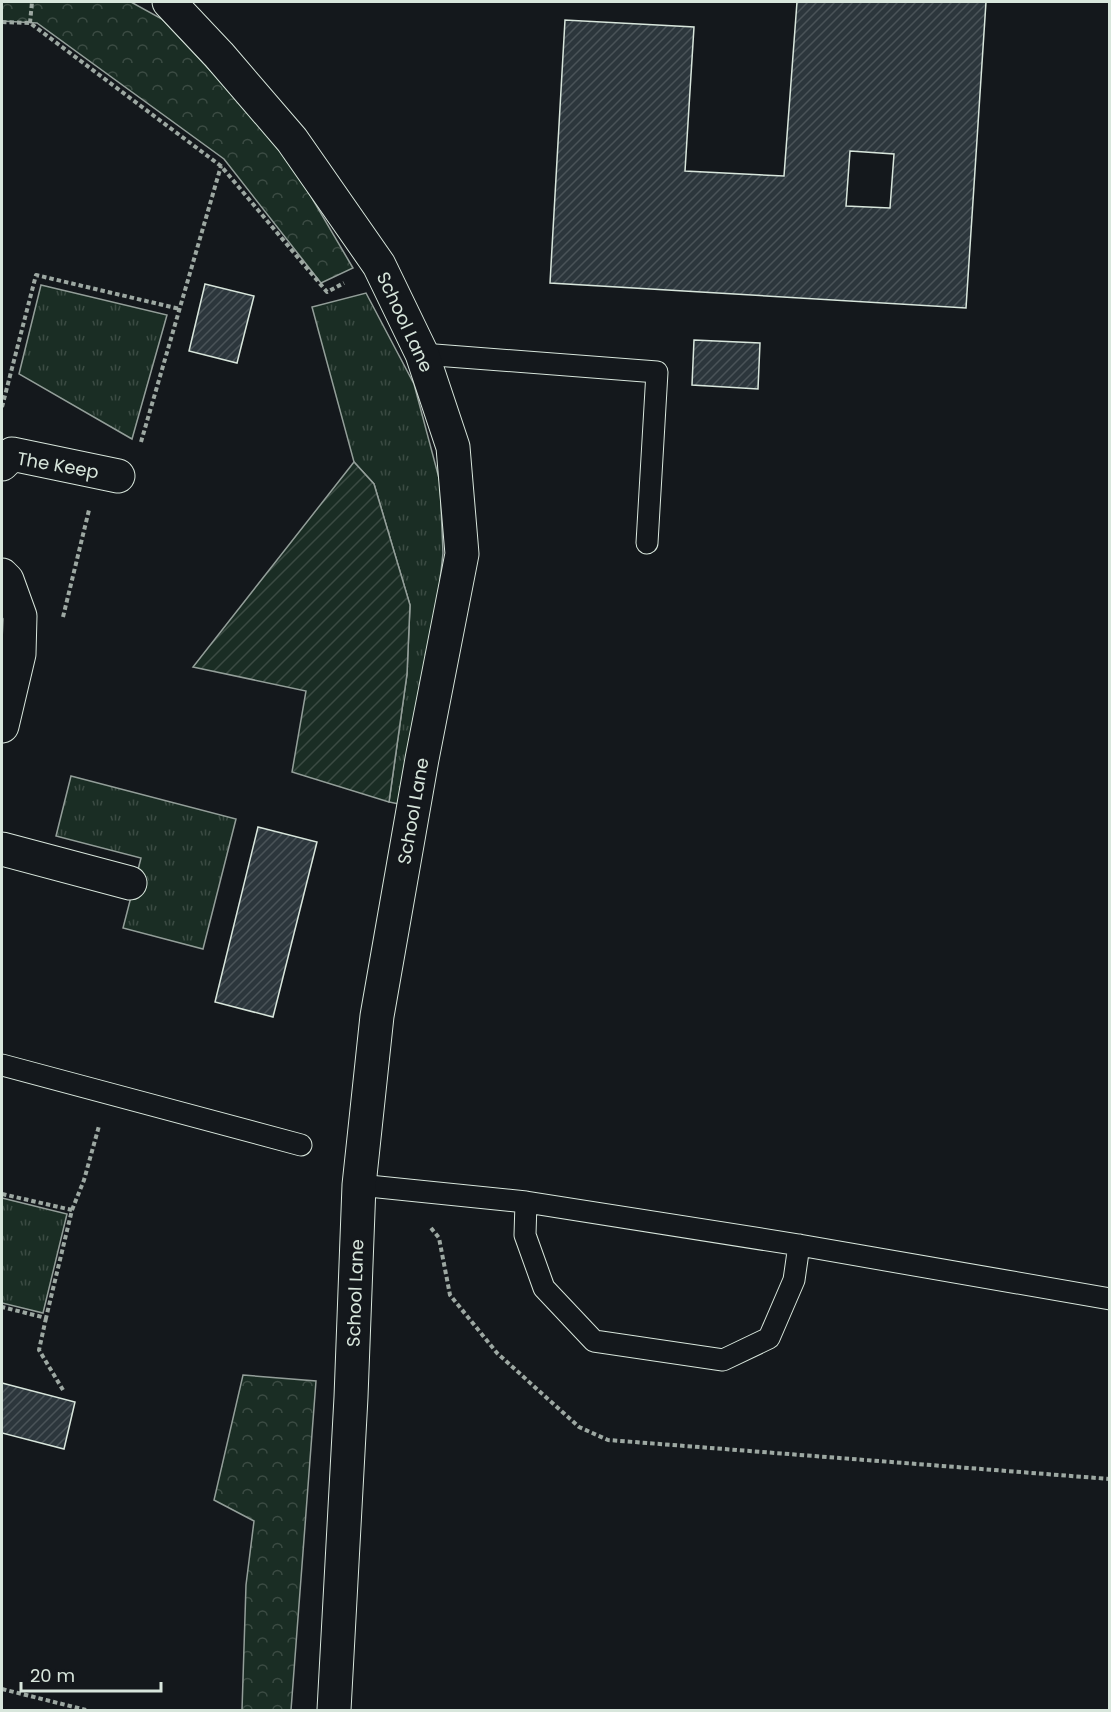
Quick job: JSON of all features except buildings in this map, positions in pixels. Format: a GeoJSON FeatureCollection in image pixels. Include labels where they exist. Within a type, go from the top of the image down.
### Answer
{"type":"FeatureCollection","features":[{"type":"Feature","properties":{"kind":"street","name":"School Lane"},"geometry":{"type":"LineString","coordinates":[[169,2],[219,55],[292,140],[379,265],[422,354],[453,447],[462,554],[422,759],[378,1016],[359,1185],[351,1397],[334,1710]]}},
{"type":"Feature","properties":{"kind":"street","name":"The Keep"},"geometry":{"type":"LineString","coordinates":[[2,464],[12,454],[118,476]]}},
{"type":"Feature","properties":{"kind":"street"},"geometry":{"type":"LineString","coordinates":[[2,574],[7,580],[20,616],[19,654],[2,726]]}},
{"type":"Feature","properties":{"kind":"street"},"geometry":{"type":"LineString","coordinates":[[2,849],[130,883]]}},
{"type":"Feature","properties":{"kind":"lane"},"geometry":{"type":"LineString","coordinates":[[422,354],[657,372],[647,543]]}},
{"type":"Feature","properties":{"kind":"lane"},"geometry":{"type":"LineString","coordinates":[[2,1065],[301,1145]]}},
{"type":"Feature","properties":{"kind":"lane"},"geometry":{"type":"LineString","coordinates":[[359,1185],[526,1202],[799,1245],[1110,1299]]}},
{"type":"Feature","properties":{"kind":"lane"},"geometry":{"type":"LineString","coordinates":[[526,1202],[525,1235],[544,1288],[594,1341],[723,1360],[760,1343],[770,1338],[794,1280],[799,1245]]}},
{"type":"Feature","properties":{"kind":"path"},"geometry":{"type":"LineString","coordinates":[[30,23],[32,2]]}},
{"type":"Feature","properties":{"kind":"path"},"geometry":{"type":"LineString","coordinates":[[2,22],[30,23],[221,166],[327,292],[379,265]]}},
{"type":"Feature","properties":{"kind":"path"},"geometry":{"type":"LineString","coordinates":[[63,618],[92,499],[118,476],[138,451],[221,166]]}},
{"type":"Feature","properties":{"kind":"path"},"geometry":{"type":"LineString","coordinates":[[2,407],[36,275],[180,309]]}},
{"type":"Feature","properties":{"kind":"path"},"geometry":{"type":"LineString","coordinates":[[63,1390],[39,1350],[72,1210],[84,1180],[108,1094]]}},
{"type":"Feature","properties":{"kind":"path"},"geometry":{"type":"LineString","coordinates":[[401,1190],[439,1238],[450,1295],[497,1353],[579,1427],[608,1440],[1110,1479]]}},
{"type":"Feature","properties":{"kind":"path"},"geometry":{"type":"LineString","coordinates":[[2,1194],[72,1210]]}},
{"type":"Feature","properties":{"kind":"path"},"geometry":{"type":"LineString","coordinates":[[2,1307],[46,1318]]}},
{"type":"Feature","properties":{"kind":"path"},"geometry":{"type":"LineString","coordinates":[[2,1689],[86,1710]]}},
{"type":"Feature","properties":{"kind":"green space"},"geometry":{"type":"Polygon","coordinates":[[[2,2],[131,2],[162,19],[282,147],[353,268],[321,283],[224,159],[37,23],[2,21],[2,2]]]}},
{"type":"Feature","properties":{"kind":"green space"},"geometry":{"type":"Polygon","coordinates":[[[41,285],[167,315],[132,439],[19,374],[41,285]]]}},
{"type":"Feature","properties":{"kind":"green space"},"geometry":{"type":"Polygon","coordinates":[[[366,293],[414,384],[440,482],[443,553],[430,675],[404,805],[389,802],[407,674],[410,605],[374,484],[354,462],[312,307],[366,293]]]}},
{"type":"Feature","properties":{"kind":"green space"},"geometry":{"type":"Polygon","coordinates":[[[354,462],[374,484],[410,605],[407,674],[389,802],[292,772],[306,691],[193,667],[354,462]]]}},
{"type":"Feature","properties":{"kind":"green space"},"geometry":{"type":"Polygon","coordinates":[[[71,776],[236,819],[203,949],[123,928],[141,858],[56,836],[71,776]]]}},
{"type":"Feature","properties":{"kind":"green space"},"geometry":{"type":"Polygon","coordinates":[[[2,1198],[67,1214],[43,1313],[2,1303],[2,1198]]]}},
{"type":"Feature","properties":{"kind":"green space"},"geometry":{"type":"Polygon","coordinates":[[[243,1375],[316,1381],[291,1710],[242,1710],[246,1585],[254,1521],[214,1500],[243,1375]]]}}]}
